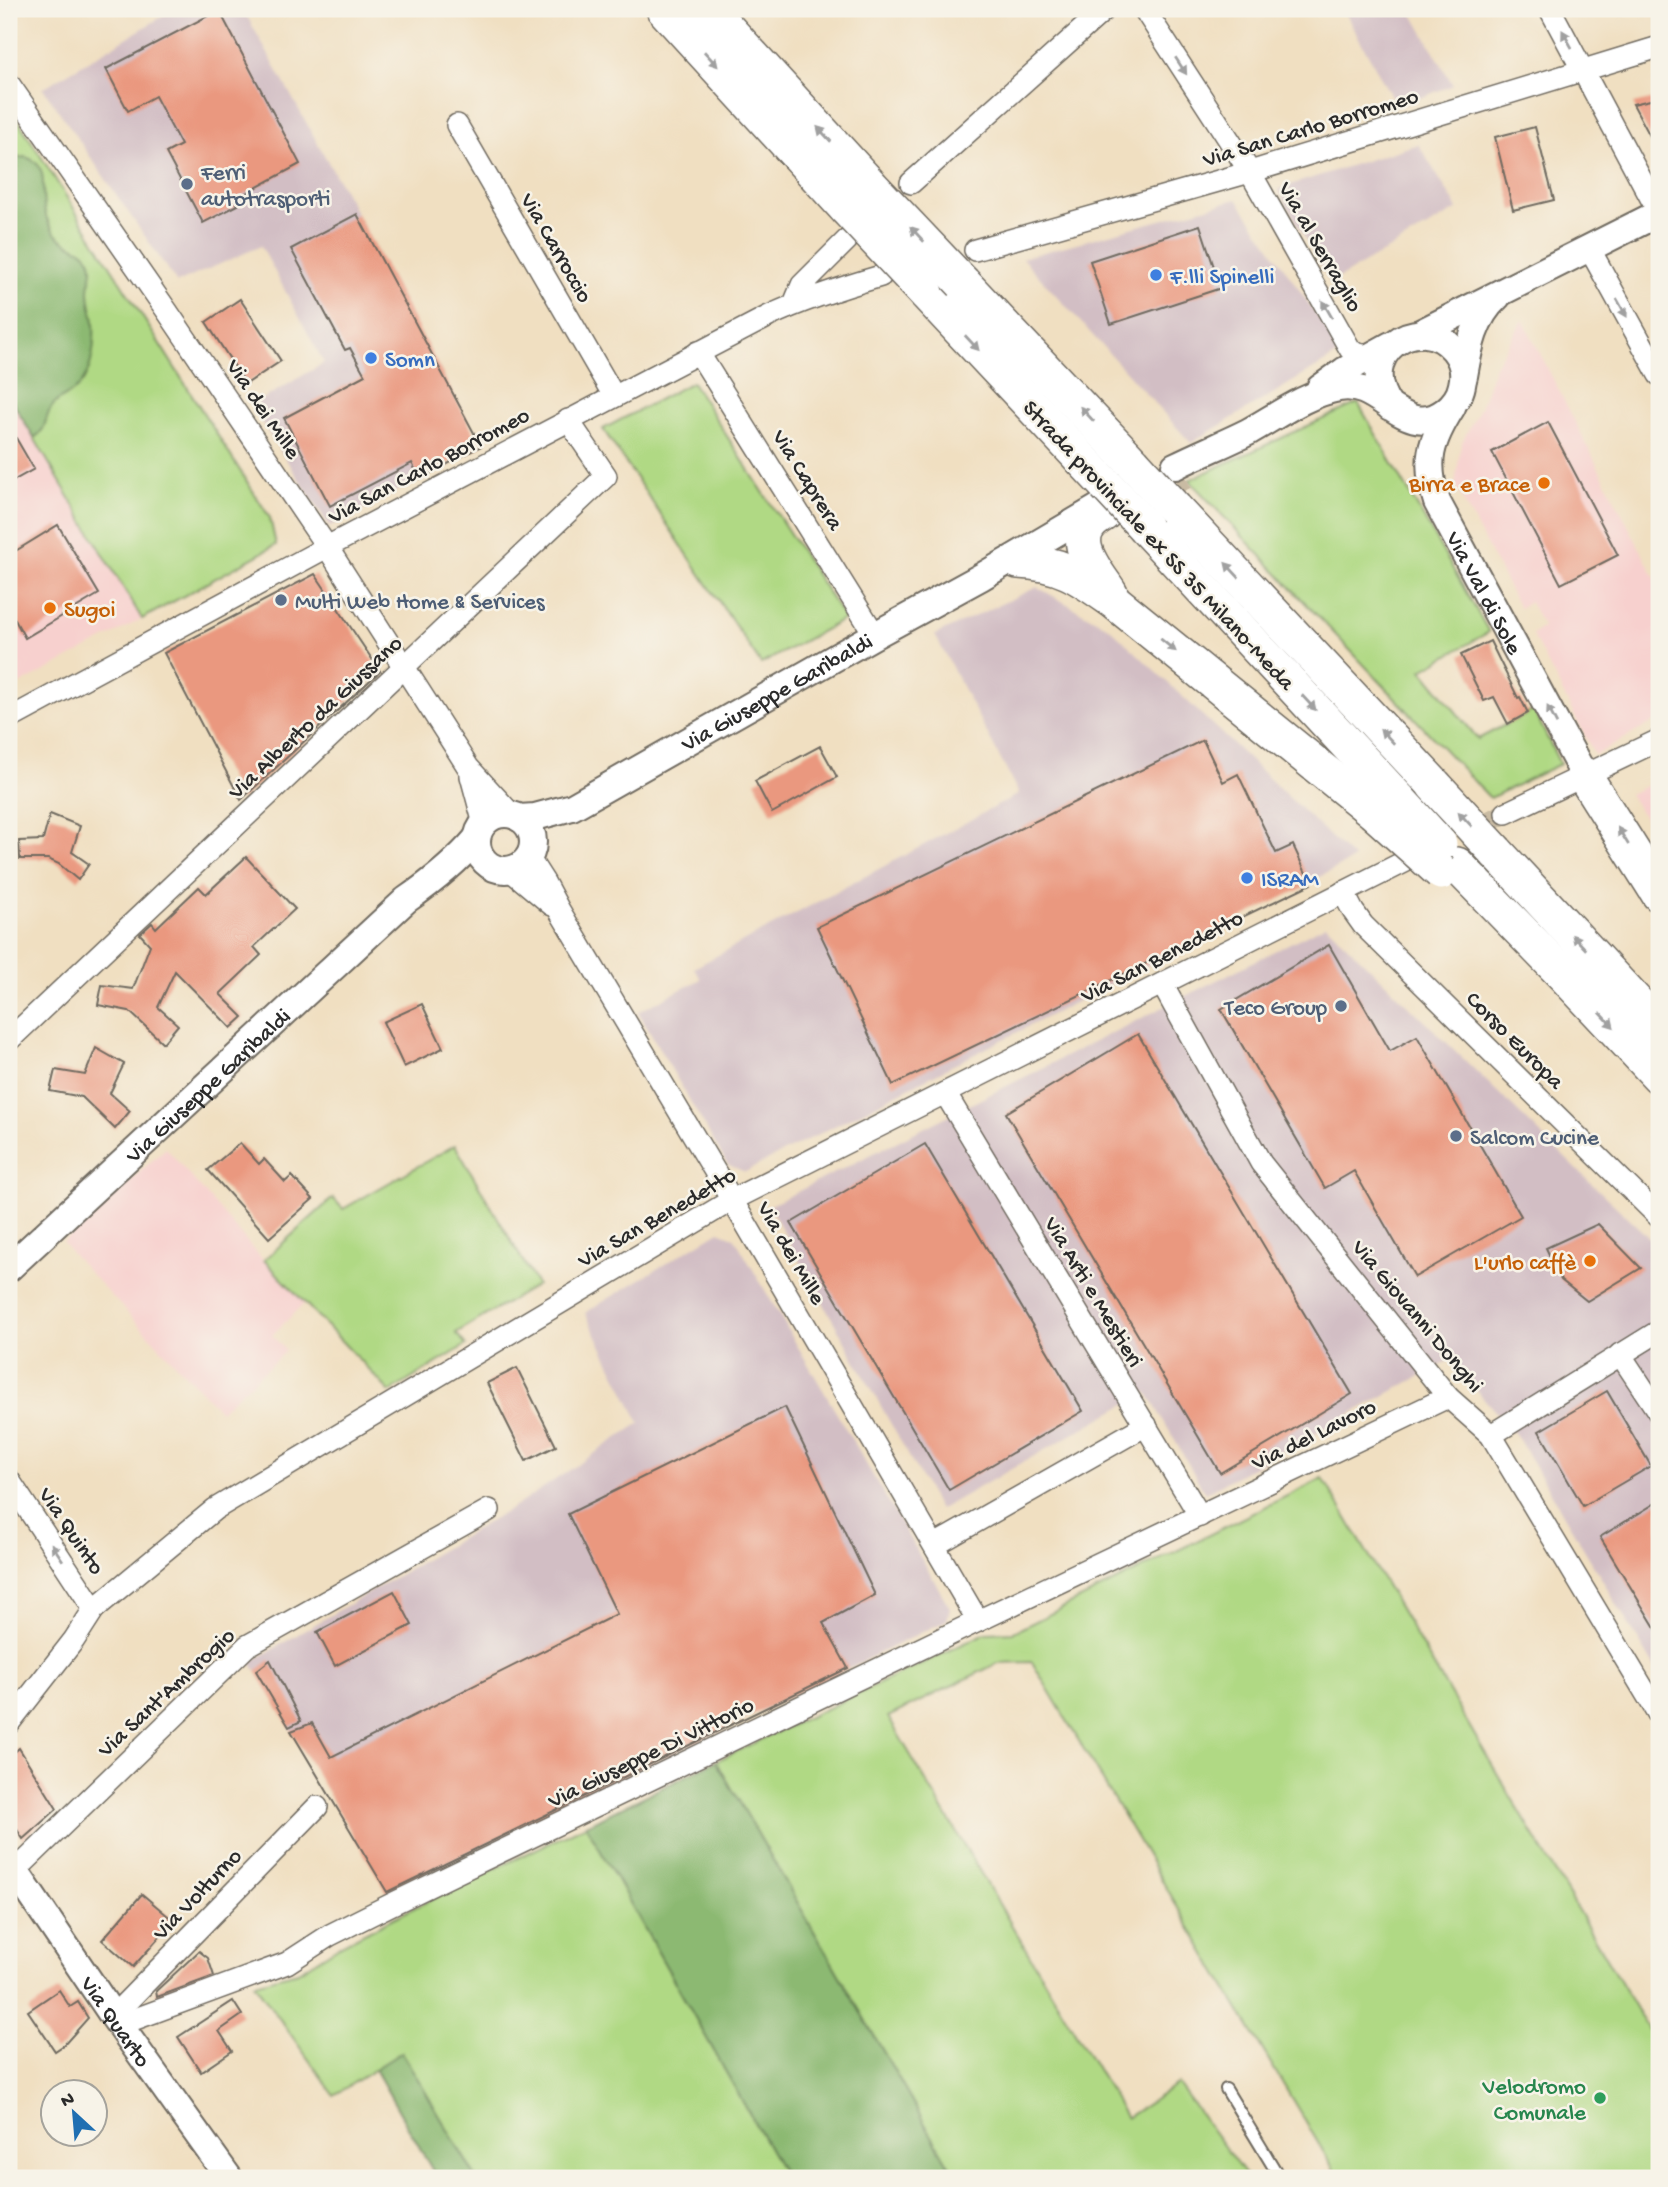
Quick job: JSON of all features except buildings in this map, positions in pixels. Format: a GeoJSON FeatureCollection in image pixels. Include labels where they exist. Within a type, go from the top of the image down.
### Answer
{"type":"FeatureCollection","features":[{"type":"Feature","properties":{"kind":"highway","name":"Strada provinciale ex SS 35 Milano-Meda"},"geometry":{"type":"LineString","coordinates":[[664,9],[855,211],[926,293],[1099,512],[1145,527],[1387,806],[1449,869],[1567,978],[1659,1076]]}},
{"type":"Feature","properties":{"kind":"highway","name":"Strada provinciale ex SS 35 Milano-Meda"},"geometry":{"type":"LineString","coordinates":[[709,9],[855,211],[963,283],[1659,1027]]}},
{"type":"Feature","properties":{"kind":"highway"},"geometry":{"type":"LineString","coordinates":[[1099,512],[1084,546],[1089,562],[1115,602]]}},
{"type":"Feature","properties":{"kind":"highway"},"geometry":{"type":"LineString","coordinates":[[1018,561],[1064,569],[1115,602],[1387,806]]}},
{"type":"Feature","properties":{"kind":"highway"},"geometry":{"type":"LineString","coordinates":[[1584,775],[1659,894]]}},
{"type":"Feature","properties":{"kind":"street"},"geometry":{"type":"LineString","coordinates":[[911,183],[1105,9]]}},
{"type":"Feature","properties":{"kind":"street","name":"Via al Serraglio"},"geometry":{"type":"LineString","coordinates":[[1144,9],[1250,172],[1350,349],[1355,353],[1381,351]]}},
{"type":"Feature","properties":{"kind":"street"},"geometry":{"type":"LineString","coordinates":[[1303,402],[1334,378],[1404,337],[1418,334],[1659,213],[1550,9]]}},
{"type":"Feature","properties":{"kind":"street","name":"Via San Carlo Borromeo"},"geometry":{"type":"LineString","coordinates":[[975,250],[1250,172],[1659,47]]}},
{"type":"Feature","properties":{"kind":"street","name":"Via dei Mille"},"geometry":{"type":"LineString","coordinates":[[9,84],[327,547],[468,767],[516,817]]}},
{"type":"Feature","properties":{"kind":"street","name":"Via Carroccio"},"geometry":{"type":"LineString","coordinates":[[457,125],[614,396]]}},
{"type":"Feature","properties":{"kind":"street"},"geometry":{"type":"LineString","coordinates":[[794,304],[802,285],[855,211]]}},
{"type":"Feature","properties":{"kind":"street"},"geometry":{"type":"LineString","coordinates":[[1590,248],[1659,375]]}},
{"type":"Feature","properties":{"kind":"street","name":"Via San Carlo Borromeo"},"geometry":{"type":"LineString","coordinates":[[9,719],[327,547],[698,352],[794,304],[881,276]]}},
{"type":"Feature","properties":{"kind":"street"},"geometry":{"type":"LineString","coordinates":[[1180,471],[1303,402],[1322,393],[1351,386],[1373,394],[1402,415],[1415,419],[1429,419],[1442,414],[1453,405],[1461,392],[1468,348],[1474,330],[1488,307],[1506,290]]}},
{"type":"Feature","properties":{"kind":"street"},"geometry":{"type":"LineString","coordinates":[[1418,334],[1432,335],[1445,341],[1462,364],[1464,378]]}},
{"type":"Feature","properties":{"kind":"street"},"geometry":{"type":"LineString","coordinates":[[1381,351],[1383,356],[1378,369],[1378,383],[1382,396],[1390,407]]}},
{"type":"Feature","properties":{"kind":"street","name":"Via Caprera"},"geometry":{"type":"LineString","coordinates":[[698,352],[875,635]]}},
{"type":"Feature","properties":{"kind":"street","name":"Via Val di Sole"},"geometry":{"type":"LineString","coordinates":[[1453,405],[1433,440],[1429,461],[1437,502],[1584,775]]}},
{"type":"Feature","properties":{"kind":"street","name":"Via Alberto da Giussano"},"geometry":{"type":"LineString","coordinates":[[9,1040],[606,476],[568,420]]}},
{"type":"Feature","properties":{"kind":"street","name":"Via Giuseppe Garibaldi"},"geometry":{"type":"LineString","coordinates":[[981,577],[1018,561],[1099,512]]}},
{"type":"Feature","properties":{"kind":"street","name":"Via Giuseppe Garibaldi"},"geometry":{"type":"LineString","coordinates":[[516,817],[536,817],[572,807],[1099,512]]}},
{"type":"Feature","properties":{"kind":"street"},"geometry":{"type":"LineString","coordinates":[[1506,813],[1659,740]]}},
{"type":"Feature","properties":{"kind":"street","name":"Via dei Mille"},"geometry":{"type":"LineString","coordinates":[[468,767],[481,831]]}},
{"type":"Feature","properties":{"kind":"street","name":"Via Giuseppe Garibaldi"},"geometry":{"type":"LineString","coordinates":[[406,900],[452,881],[516,861],[572,807]]}},
{"type":"Feature","properties":{"kind":"street"},"geometry":{"type":"LineString","coordinates":[[497,815],[516,817],[531,832],[516,861],[487,863],[478,848],[481,831],[497,815]]}},
{"type":"Feature","properties":{"kind":"street","name":"Via Giuseppe Garibaldi"},"geometry":{"type":"LineString","coordinates":[[9,1268],[406,900],[461,858],[481,831]]}},
{"type":"Feature","properties":{"kind":"street","name":"Via dei Mille"},"geometry":{"type":"LineString","coordinates":[[516,861],[559,910],[978,1621]]}},
{"type":"Feature","properties":{"kind":"street","name":"Via San Benedetto"},"geometry":{"type":"LineString","coordinates":[[9,1723],[74,1640],[94,1609],[215,1509],[732,1200],[1406,861]]}},
{"type":"Feature","properties":{"kind":"street","name":"Corso Europa"},"geometry":{"type":"LineString","coordinates":[[1343,892],[1363,925],[1659,1217]]}},
{"type":"Feature","properties":{"kind":"street","name":"Via Giovanni Donghi"},"geometry":{"type":"LineString","coordinates":[[1162,984],[1261,1163],[1448,1397],[1491,1435],[1659,1715]]}},
{"type":"Feature","properties":{"kind":"street","name":"Via Arti e Mestieri"},"geometry":{"type":"LineString","coordinates":[[945,1093],[1200,1516]]}},
{"type":"Feature","properties":{"kind":"street"},"geometry":{"type":"LineString","coordinates":[[1491,1435],[1659,1331]]}},
{"type":"Feature","properties":{"kind":"street"},"geometry":{"type":"LineString","coordinates":[[1620,1354],[1659,1413]]}},
{"type":"Feature","properties":{"kind":"street","name":"Via del Lavoro"},"geometry":{"type":"LineString","coordinates":[[1200,1516],[1448,1397]]}},
{"type":"Feature","properties":{"kind":"street"},"geometry":{"type":"LineString","coordinates":[[935,1545],[1146,1425]]}},
{"type":"Feature","properties":{"kind":"street","name":"Via Quinto"},"geometry":{"type":"LineString","coordinates":[[9,1480],[94,1609]]}},
{"type":"Feature","properties":{"kind":"street","name":"Via Sant'Ambrogio"},"geometry":{"type":"LineString","coordinates":[[11,1870],[247,1646],[489,1510]]}},
{"type":"Feature","properties":{"kind":"street","name":"Via Giuseppe Di Vittorio"},"geometry":{"type":"LineString","coordinates":[[116,2021],[286,1963],[330,1935],[1200,1516]]}},
{"type":"Feature","properties":{"kind":"street","name":"Via Volturno"},"geometry":{"type":"LineString","coordinates":[[116,2021],[317,1807]]}},
{"type":"Feature","properties":{"kind":"street","name":"Via Quarto"},"geometry":{"type":"LineString","coordinates":[[11,1870],[229,2178]]}},
{"type":"Feature","properties":{"kind":"lane"},"geometry":{"type":"LineString","coordinates":[[1226,2089],[1280,2178]]}},
{"type":"Feature","properties":{"kind":"shaded area"},"geometry":{"type":"Polygon","coordinates":[[[175,9],[243,9],[481,446],[330,527],[251,406],[324,363],[261,246],[177,283],[43,88],[175,9]]]}},
{"type":"Feature","properties":{"kind":"shaded area"},"geometry":{"type":"Polygon","coordinates":[[[1343,9],[1410,9],[1453,85],[1397,107],[1343,9]]]}},
{"type":"Feature","properties":{"kind":"shaded area"},"geometry":{"type":"Polygon","coordinates":[[[1418,144],[1458,209],[1330,283],[1278,189],[1418,144]]]}},
{"type":"Feature","properties":{"kind":"shaded area"},"geometry":{"type":"Polygon","coordinates":[[[1237,199],[1342,352],[1191,443],[1022,258],[1237,199]]]}},
{"type":"Feature","properties":{"kind":"shaded area"},"geometry":{"type":"Polygon","coordinates":[[[1523,320],[1659,586],[1659,719],[1595,755],[1532,634],[1543,627],[1530,602],[1519,608],[1455,485],[1461,444],[1480,408],[1494,368],[1523,320]]]}},
{"type":"Feature","properties":{"kind":"shaded area"},"geometry":{"type":"Polygon","coordinates":[[[9,396],[142,619],[19,685],[9,668],[9,396]]]}},
{"type":"Feature","properties":{"kind":"shaded area"},"geometry":{"type":"Polygon","coordinates":[[[1037,587],[1110,628],[1354,859],[745,1172],[727,1164],[638,1012],[701,979],[694,968],[1019,794],[935,635],[1037,587]]]}},
{"type":"Feature","properties":{"kind":"shaded area"},"geometry":{"type":"Polygon","coordinates":[[[1659,780],[1659,841],[1629,794],[1659,780]]]}},
{"type":"Feature","properties":{"kind":"shaded area"},"geometry":{"type":"Polygon","coordinates":[[[1326,925],[1659,1247],[1659,1675],[1516,1435],[1450,1360],[1205,1493],[1147,1392],[939,1510],[769,1206],[1326,925]]]}},
{"type":"Feature","properties":{"kind":"shaded area"},"geometry":{"type":"Polygon","coordinates":[[[166,1148],[263,1260],[305,1303],[272,1335],[286,1351],[220,1411],[63,1242],[166,1148]]]}},
{"type":"Feature","properties":{"kind":"shaded area"},"geometry":{"type":"Polygon","coordinates":[[[719,1231],[734,1237],[950,1608],[947,1620],[388,1893],[251,1662],[516,1506],[640,1423],[585,1313],[719,1231]]]}},
{"type":"Feature","properties":{"kind":"green space"},"geometry":{"type":"Polygon","coordinates":[[[14,114],[270,518],[276,545],[142,619],[9,396],[9,117],[14,114]]]}},
{"type":"Feature","properties":{"kind":"green space"},"geometry":{"type":"Polygon","coordinates":[[[25,157],[34,161],[42,173],[44,208],[53,231],[90,259],[92,271],[89,295],[94,322],[92,354],[85,378],[78,388],[55,403],[42,431],[34,438],[9,396],[9,159],[25,157]]]}},
{"type":"Feature","properties":{"kind":"green space"},"geometry":{"type":"Polygon","coordinates":[[[692,382],[845,619],[761,664],[603,429],[692,382]]]}},
{"type":"Feature","properties":{"kind":"green space"},"geometry":{"type":"Polygon","coordinates":[[[1358,403],[1489,632],[1422,670],[1478,739],[1534,710],[1560,764],[1490,798],[1189,480],[1358,403]]]}},
{"type":"Feature","properties":{"kind":"green space"},"geometry":{"type":"Polygon","coordinates":[[[455,1145],[537,1285],[456,1333],[466,1345],[390,1392],[264,1260],[333,1198],[343,1209],[455,1145]]]}},
{"type":"Feature","properties":{"kind":"green space"},"geometry":{"type":"Polygon","coordinates":[[[1323,1478],[1649,2031],[1659,2026],[1659,2178],[1339,2178],[1032,1662],[998,1663],[888,1717],[1126,2118],[1178,2084],[1247,2178],[956,2178],[716,1761],[986,1633],[1014,1632],[1323,1478]]]}},
{"type":"Feature","properties":{"kind":"green space"},"geometry":{"type":"Polygon","coordinates":[[[716,1761],[956,2178],[786,2178],[586,1825],[716,1761]]]}},
{"type":"Feature","properties":{"kind":"green space"},"geometry":{"type":"Polygon","coordinates":[[[586,1825],[786,2178],[476,2178],[402,2053],[334,2095],[254,1983],[298,1972],[339,1946],[395,1917],[586,1825]]]}},
{"type":"Feature","properties":{"kind":"green space"},"geometry":{"type":"Polygon","coordinates":[[[402,2052],[476,2178],[437,2178],[375,2069],[402,2052]]]}},
{"type":"Feature","properties":{"kind":"tunnel"},"geometry":{"type":"LineString","coordinates":[[1142,500],[1185,476]]}},
{"type":"Feature","properties":{"kind":"tunnel"},"geometry":{"type":"LineString","coordinates":[[1430,850],[1506,813]]}},
{"type":"Feature","properties":{"kind":"place","name":"Ferri autotrasporti"},"geometry":{"type":"Point","coordinates":[187,184]}},
{"type":"Feature","properties":{"kind":"place","name":"F.lli Spinelli"},"geometry":{"type":"Point","coordinates":[1156,275]}},
{"type":"Feature","properties":{"kind":"place","name":"Somn"},"geometry":{"type":"Point","coordinates":[371,358]}},
{"type":"Feature","properties":{"kind":"place","name":"Birra e Brace"},"geometry":{"type":"Point","coordinates":[1544,483]}},
{"type":"Feature","properties":{"kind":"place","name":"Multi Web Home & Services"},"geometry":{"type":"Point","coordinates":[281,600]}},
{"type":"Feature","properties":{"kind":"place","name":"Sugoi"},"geometry":{"type":"Point","coordinates":[50,608]}},
{"type":"Feature","properties":{"kind":"place","name":"ISRAM"},"geometry":{"type":"Point","coordinates":[1247,878]}},
{"type":"Feature","properties":{"kind":"place","name":"Teco Group"},"geometry":{"type":"Point","coordinates":[1341,1006]}},
{"type":"Feature","properties":{"kind":"place","name":"Salcom Cucine"},"geometry":{"type":"Point","coordinates":[1456,1136]}},
{"type":"Feature","properties":{"kind":"place","name":"L'urlo caffè"},"geometry":{"type":"Point","coordinates":[1590,1261]}},
{"type":"Feature","properties":{"kind":"place","name":"Velodromo Comunale"},"geometry":{"type":"Point","coordinates":[1600,2098]}}]}
